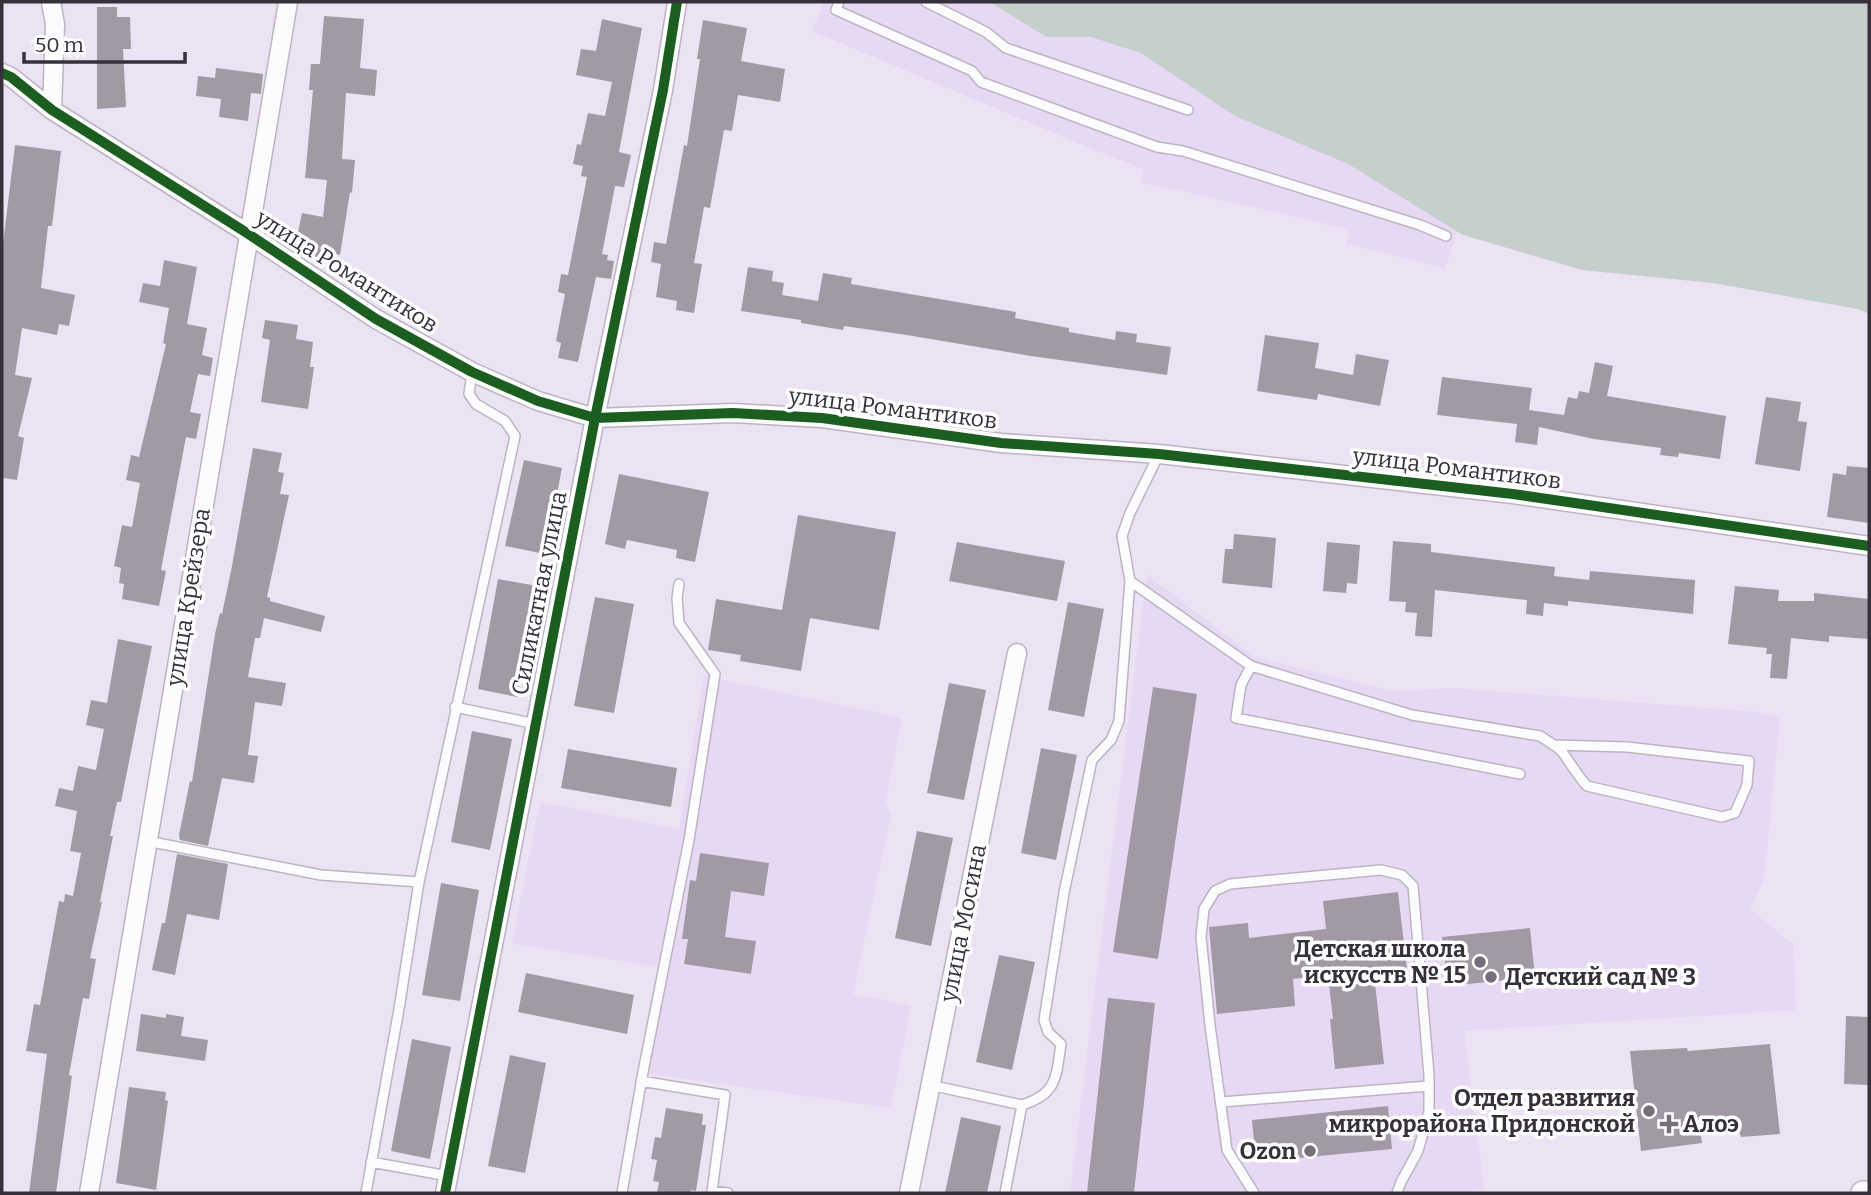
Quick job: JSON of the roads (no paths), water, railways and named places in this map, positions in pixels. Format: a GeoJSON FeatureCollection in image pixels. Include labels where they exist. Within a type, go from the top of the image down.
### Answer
{"type":"FeatureCollection","features":[{"type":"Feature","properties":{"kind":"street"},"geometry":{"type":"LineString","coordinates":[[51,2],[55,24],[52,110]]}},
{"type":"Feature","properties":{"kind":"street","name":"улица Крейзера"},"geometry":{"type":"LineString","coordinates":[[89,1193],[247,233],[288,2]]}},
{"type":"Feature","properties":{"kind":"street","name":"Силикатная улица"},"geometry":{"type":"LineString","coordinates":[[447,1184],[595,418],[663,90],[677,2]]}},
{"type":"Feature","properties":{"kind":"street","name":"улица Романтиков"},"geometry":{"type":"LineString","coordinates":[[2,73],[11,77],[52,110],[247,233],[376,319],[472,372],[538,401],[595,418],[733,413],[822,418],[1001,443],[1159,454],[1513,494],[1869,546]]}},
{"type":"Feature","properties":{"kind":"street","name":"улица Мосина"},"geometry":{"type":"LineString","coordinates":[[909,1193],[1017,653]]}},
{"type":"Feature","properties":{"kind":"street"},"geometry":{"type":"LineString","coordinates":[[1863,1193],[1869,1193]]}},
{"type":"Feature","properties":{"kind":"lane"},"geometry":{"type":"LineString","coordinates":[[839,2],[836,10],[972,71],[981,82],[1157,147],[1196,155],[1420,225],[1446,236]]}},
{"type":"Feature","properties":{"kind":"lane"},"geometry":{"type":"LineString","coordinates":[[926,2],[986,32],[1006,48],[1188,110]]}},
{"type":"Feature","properties":{"kind":"lane"},"geometry":{"type":"LineString","coordinates":[[366,1193],[419,882],[515,436],[505,421],[476,404],[469,394],[472,372]]}},
{"type":"Feature","properties":{"kind":"lane"},"geometry":{"type":"LineString","coordinates":[[930,1085],[1023,1104],[1038,1100],[1055,1083],[1061,1044],[1048,1032],[1044,1020],[1064,893],[1092,760],[1111,740],[1119,721],[1130,581],[1122,536],[1130,513],[1159,454]]}},
{"type":"Feature","properties":{"kind":"lane"},"geometry":{"type":"LineString","coordinates":[[1130,581],[1251,666],[1412,715],[1540,736],[1553,746],[1562,751],[1573,772],[1587,786],[1722,817],[1735,813],[1747,785],[1749,761],[1627,747],[1553,746]]}},
{"type":"Feature","properties":{"kind":"lane"},"geometry":{"type":"LineString","coordinates":[[622,1193],[641,1081],[689,840],[715,674],[679,623],[679,584]]}},
{"type":"Feature","properties":{"kind":"lane"},"geometry":{"type":"LineString","coordinates":[[1251,666],[1241,685],[1236,718],[1520,774]]}},
{"type":"Feature","properties":{"kind":"lane"},"geometry":{"type":"LineString","coordinates":[[455,707],[536,724]]}},
{"type":"Feature","properties":{"kind":"lane"},"geometry":{"type":"LineString","coordinates":[[147,841],[321,875],[419,882]]}},
{"type":"Feature","properties":{"kind":"lane"},"geometry":{"type":"LineString","coordinates":[[1254,1193],[1227,1150],[1201,937],[1204,909],[1215,891],[1230,884],[1381,870],[1402,875],[1413,886],[1429,1086],[1429,1111],[1418,1151],[1397,1193]]}},
{"type":"Feature","properties":{"kind":"lane"},"geometry":{"type":"LineString","coordinates":[[641,1081],[725,1094],[712,1191],[728,1193]]}},
{"type":"Feature","properties":{"kind":"lane"},"geometry":{"type":"LineString","coordinates":[[1220,1102],[1429,1086]]}},
{"type":"Feature","properties":{"kind":"lane"},"geometry":{"type":"LineString","coordinates":[[1005,1193],[1023,1104]]}},
{"type":"Feature","properties":{"kind":"lane"},"geometry":{"type":"LineString","coordinates":[[371,1162],[447,1184]]}},
{"type":"Feature","properties":{"kind":"place","name":"Детская школа искусств № 15"},"geometry":{"type":"Point","coordinates":[1480,962]}},
{"type":"Feature","properties":{"kind":"place","name":"Детский сад № 3"},"geometry":{"type":"Point","coordinates":[1491,977]}},
{"type":"Feature","properties":{"kind":"place","name":"Отдел развития микрорайона Придонской"},"geometry":{"type":"Point","coordinates":[1649,1111]}},
{"type":"Feature","properties":{"kind":"place","name":"Алоэ"},"geometry":{"type":"Point","coordinates":[1669,1124]}},
{"type":"Feature","properties":{"kind":"place","name":"Ozon"},"geometry":{"type":"Point","coordinates":[1310,1151]}}]}
